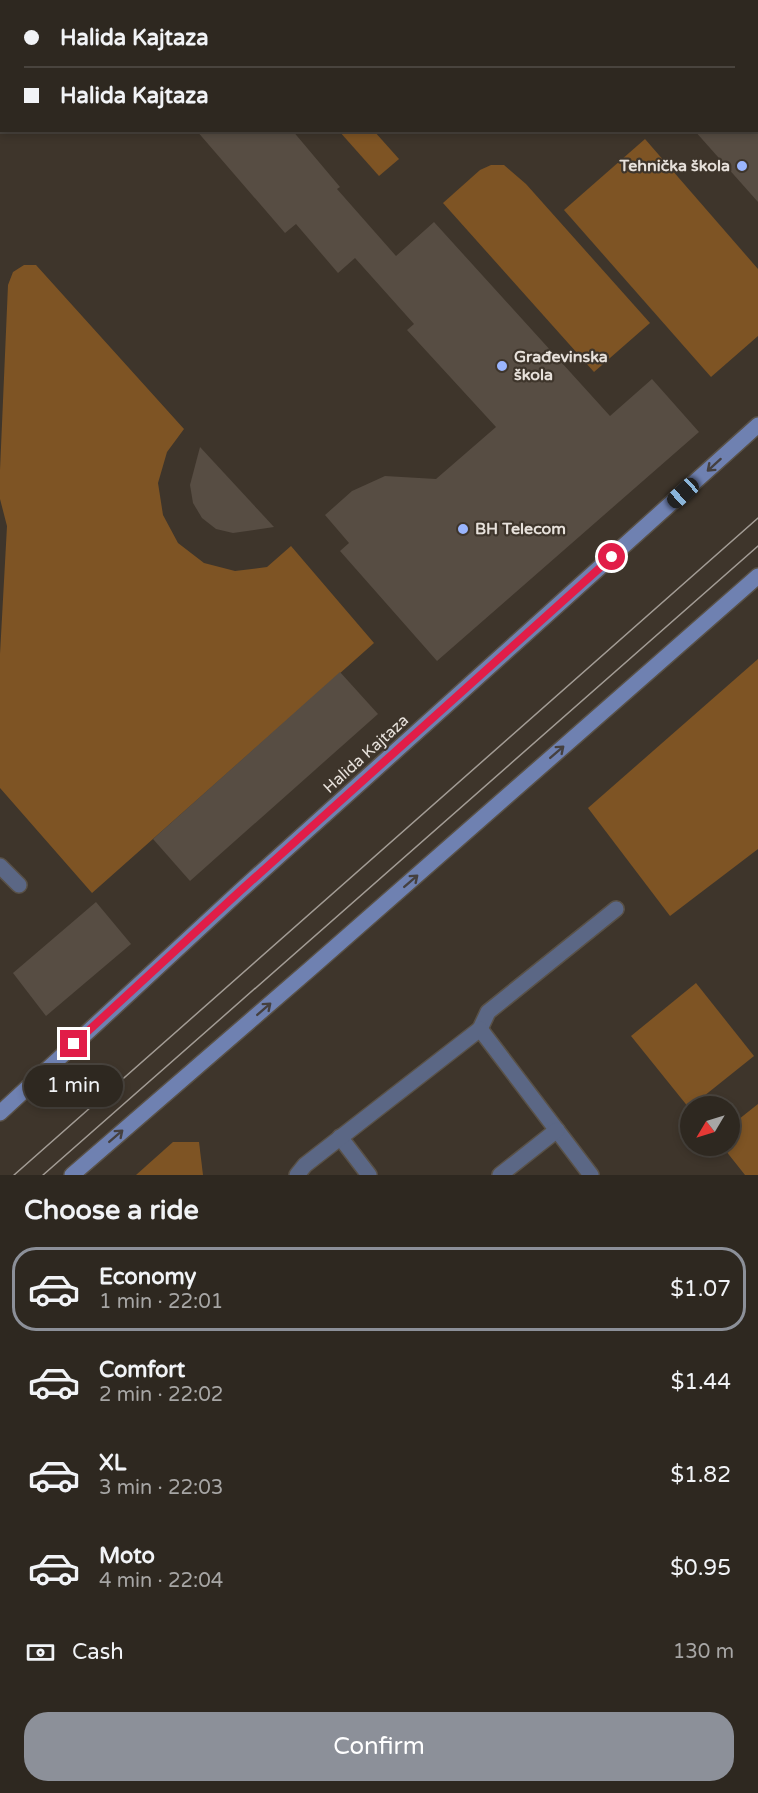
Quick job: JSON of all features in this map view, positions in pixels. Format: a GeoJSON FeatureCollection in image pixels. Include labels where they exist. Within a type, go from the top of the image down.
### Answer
{"type":"FeatureCollection","features":[{"type":"Feature","properties":{"kind":"main road","name":"Halida Kajtaza"},"geometry":{"type":"LineString","coordinates":[[0,1113],[239,892],[758,426]]}},
{"type":"Feature","properties":{"kind":"main road"},"geometry":{"type":"LineString","coordinates":[[72,1175],[758,576]]}},
{"type":"Feature","properties":{"kind":"street"},"geometry":{"type":"LineString","coordinates":[[0,866],[20,885]]}},
{"type":"Feature","properties":{"kind":"street"},"geometry":{"type":"LineString","coordinates":[[297,1175],[305,1164],[480,1029],[488,1012],[616,909]]}},
{"type":"Feature","properties":{"kind":"street"},"geometry":{"type":"LineString","coordinates":[[480,1029],[591,1175]]}},
{"type":"Feature","properties":{"kind":"street"},"geometry":{"type":"LineString","coordinates":[[500,1175],[557,1130]]}},
{"type":"Feature","properties":{"kind":"street"},"geometry":{"type":"LineString","coordinates":[[340,1137],[369,1175]]}},
{"type":"Feature","properties":{"kind":"shaded area"},"geometry":{"type":"Polygon","coordinates":[[[340,132],[375,132],[399,159],[379,176],[340,132]]]}},
{"type":"Feature","properties":{"kind":"shaded area"},"geometry":{"type":"Polygon","coordinates":[[[645,139],[758,269],[758,336],[711,377],[564,210],[645,139]]]}},
{"type":"Feature","properties":{"kind":"shaded area"},"geometry":{"type":"Polygon","coordinates":[[[491,165],[504,165],[526,184],[650,323],[594,372],[443,203],[480,170],[491,165]]]}},
{"type":"Feature","properties":{"kind":"shaded area"},"geometry":{"type":"Polygon","coordinates":[[[24,265],[36,265],[184,429],[167,452],[158,483],[163,515],[178,543],[204,563],[235,571],[267,567],[291,546],[374,643],[92,893],[0,788],[0,654],[7,526],[0,499],[0,470],[8,285],[13,272],[24,265]]]}},
{"type":"Feature","properties":{"kind":"shaded area"},"geometry":{"type":"Polygon","coordinates":[[[758,659],[758,849],[670,916],[588,808],[758,659]]]}},
{"type":"Feature","properties":{"kind":"shaded area"},"geometry":{"type":"Polygon","coordinates":[[[696,983],[754,1056],[704,1096],[680,1097],[631,1036],[696,983]]]}},
{"type":"Feature","properties":{"kind":"shaded area"},"geometry":{"type":"Polygon","coordinates":[[[758,1104],[758,1175],[745,1175],[730,1156],[740,1156],[740,1118],[758,1104]]]}},
{"type":"Feature","properties":{"kind":"shaded area"},"geometry":{"type":"Polygon","coordinates":[[[173,1142],[199,1142],[203,1175],[136,1175],[173,1142]]]}},
{"type":"Feature","properties":{"kind":"building"},"geometry":{"type":"Polygon","coordinates":[[[198,132],[294,132],[340,187],[337,189],[396,256],[434,222],[610,416],[652,379],[699,432],[437,661],[340,551],[349,543],[325,515],[352,491],[385,476],[436,479],[496,427],[407,330],[414,324],[355,258],[338,273],[296,224],[285,233],[198,132]]]}},
{"type":"Feature","properties":{"kind":"building","name":"Tehnička škola"},"geometry":{"type":"Polygon","coordinates":[[[696,132],[758,132],[758,202],[696,132]]]}},
{"type":"Feature","properties":{"kind":"building"},"geometry":{"type":"Polygon","coordinates":[[[200,447],[274,527],[233,533],[216,529],[202,518],[193,503],[190,485],[200,447]]]}},
{"type":"Feature","properties":{"kind":"building"},"geometry":{"type":"Polygon","coordinates":[[[340,672],[378,714],[190,881],[153,839],[340,672]]]}},
{"type":"Feature","properties":{"kind":"building"},"geometry":{"type":"Polygon","coordinates":[[[96,902],[131,944],[46,1016],[13,973],[96,902]]]}},
{"type":"Feature","properties":{"kind":"tram line"},"geometry":{"type":"LineString","coordinates":[[14,1175],[758,518]]}},
{"type":"Feature","properties":{"kind":"tram line"},"geometry":{"type":"LineString","coordinates":[[43,1175],[758,546]]}},
{"type":"Feature","properties":{"kind":"place","name":"Tehnička škola"},"geometry":{"type":"Point","coordinates":[742,166]}},
{"type":"Feature","properties":{"kind":"place","name":"Građevinska škola"},"geometry":{"type":"Point","coordinates":[502,366]}},
{"type":"Feature","properties":{"kind":"place","name":"BH Telecom"},"geometry":{"type":"Point","coordinates":[463,529]}},
{"type":"Feature","properties":{"kind":"route"},"geometry":{"type":"LineString","coordinates":[[74,1044],[239,892],[612,557]]}}]}
